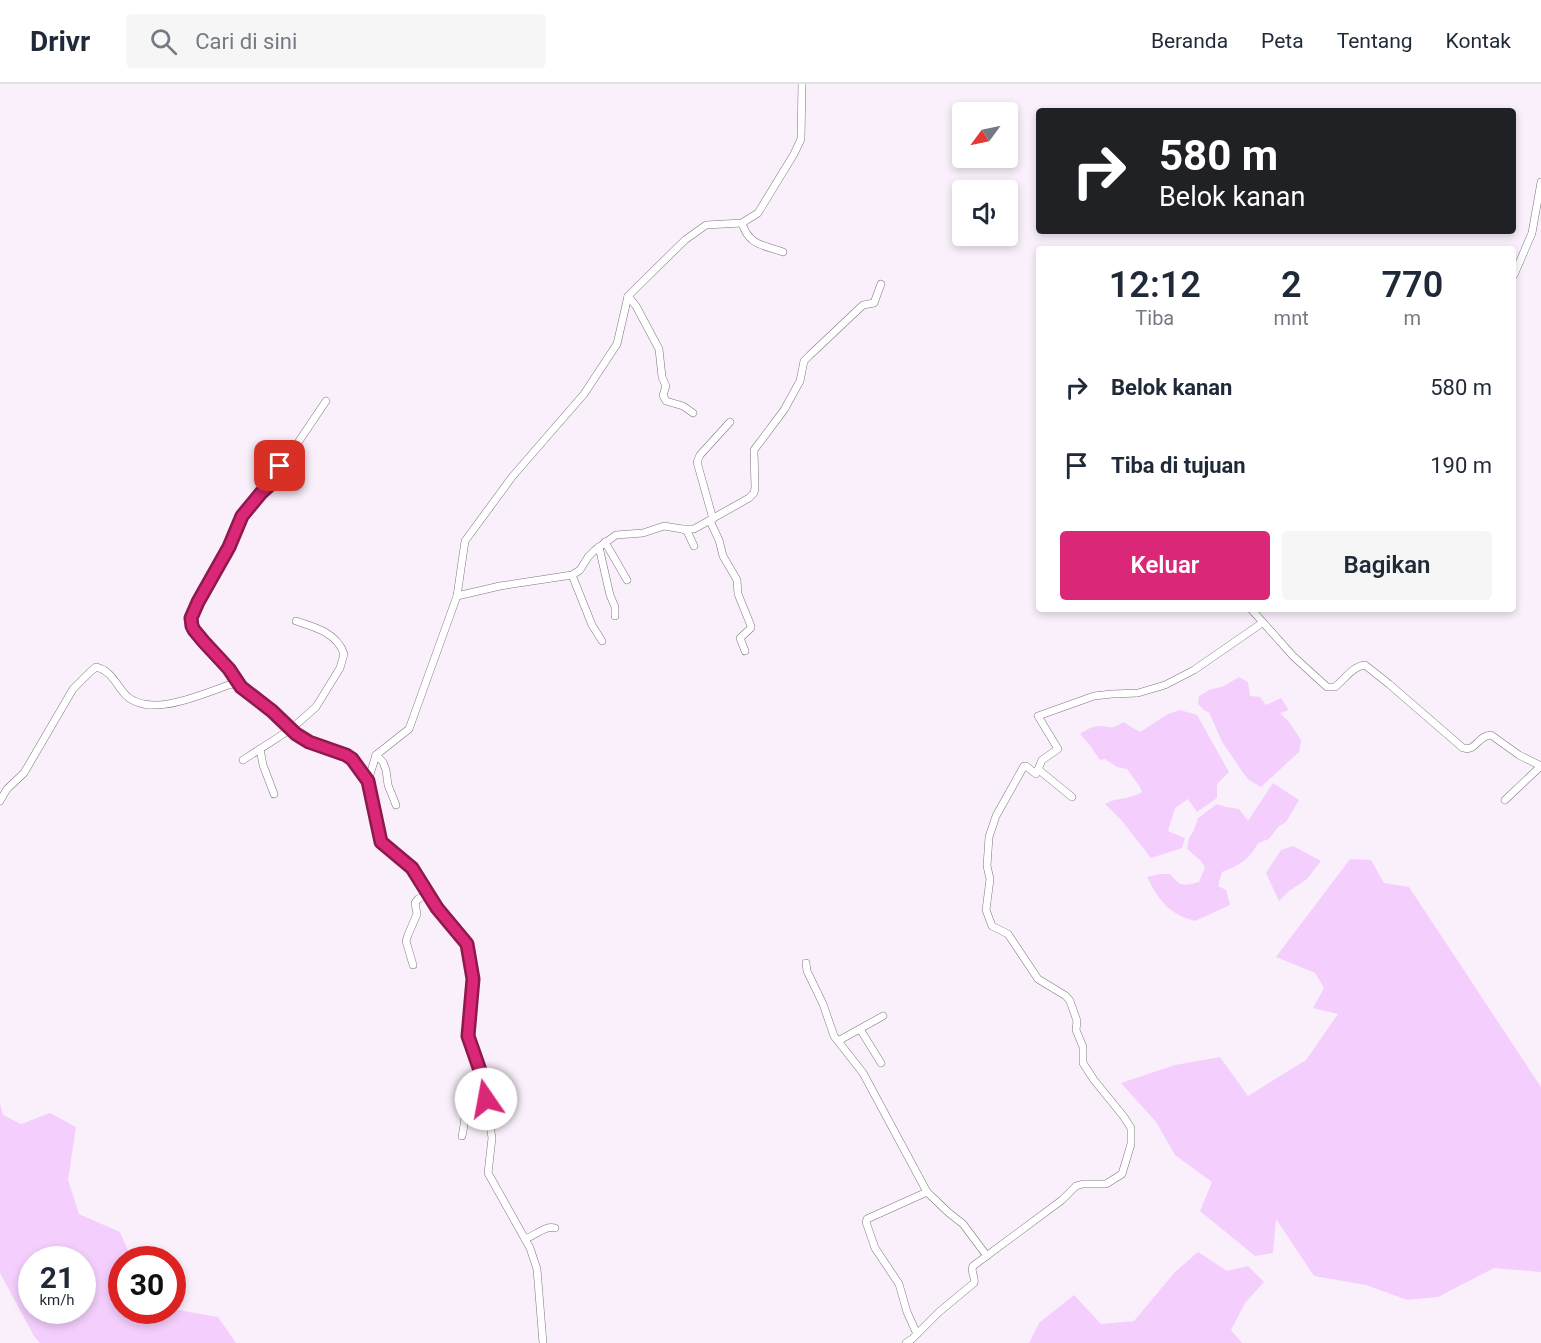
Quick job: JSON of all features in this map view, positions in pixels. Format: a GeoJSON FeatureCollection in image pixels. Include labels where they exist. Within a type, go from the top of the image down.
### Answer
{"type":"FeatureCollection","features":[{"type":"Feature","properties":{"kind":"street"},"geometry":{"type":"LineString","coordinates":[[368,781],[376,755],[409,729],[457,596],[465,541],[512,477],[584,394],[617,344],[628,296],[685,240],[706,225],[742,223],[758,213],[801,139],[802,84]]}},
{"type":"Feature","properties":{"kind":"street"},"geometry":{"type":"LineString","coordinates":[[1516,270],[1532,233],[1541,185]]}},
{"type":"Feature","properties":{"kind":"street"},"geometry":{"type":"LineString","coordinates":[[742,223],[750,239],[760,246],[783,252]]}},
{"type":"Feature","properties":{"kind":"street"},"geometry":{"type":"LineString","coordinates":[[682,529],[696,528],[754,493],[754,450],[784,410],[800,381],[804,361],[863,305],[874,303],[881,284]]}},
{"type":"Feature","properties":{"kind":"street"},"geometry":{"type":"LineString","coordinates":[[628,296],[636,306],[660,352],[662,377],[666,386],[664,399],[683,406],[693,413]]}},
{"type":"Feature","properties":{"kind":"street"},"geometry":{"type":"LineString","coordinates":[[241,687],[225,663],[194,630],[191,618],[202,593],[229,547],[242,516],[272,483],[283,461],[291,453],[326,401]]}},
{"type":"Feature","properties":{"kind":"street"},"geometry":{"type":"LineString","coordinates":[[730,422],[700,455],[697,462],[711,520],[723,556],[738,581],[738,594],[751,626],[740,638],[746,651]]}},
{"type":"Feature","properties":{"kind":"street"},"geometry":{"type":"LineString","coordinates":[[457,596],[500,586],[572,575],[580,570],[588,557],[616,535],[643,533],[668,526],[687,531],[694,546]]}},
{"type":"Feature","properties":{"kind":"street"},"geometry":{"type":"LineString","coordinates":[[602,545],[627,580]]}},
{"type":"Feature","properties":{"kind":"street"},"geometry":{"type":"LineString","coordinates":[[602,545],[615,616]]}},
{"type":"Feature","properties":{"kind":"street"},"geometry":{"type":"LineString","coordinates":[[572,575],[592,626],[602,641]]}},
{"type":"Feature","properties":{"kind":"street"},"geometry":{"type":"LineString","coordinates":[[1253,612],[1293,656],[1327,687],[1335,687],[1356,668],[1365,665],[1466,750],[1472,748],[1483,737],[1491,735],[1519,755],[1541,766],[1505,800]]}},
{"type":"Feature","properties":{"kind":"street"},"geometry":{"type":"LineString","coordinates":[[243,760],[291,729],[313,710],[319,704],[340,668],[344,654],[339,645],[324,632],[296,621]]}},
{"type":"Feature","properties":{"kind":"street"},"geometry":{"type":"LineString","coordinates":[[906,1343],[974,1283],[972,1268],[987,1256],[1062,1200],[1077,1186],[1106,1184],[1122,1174],[1131,1144],[1130,1127],[1082,1061],[1083,1048],[1070,1000],[1038,979],[1008,934],[991,924],[986,910],[990,879],[987,866],[989,837],[996,816],[1024,766],[1036,774],[1042,760],[1058,749],[1038,716],[1094,696],[1138,693],[1165,685],[1194,670],[1262,623]]}},
{"type":"Feature","properties":{"kind":"street"},"geometry":{"type":"LineString","coordinates":[[0,801],[7,789],[24,773],[73,688],[96,667],[105,670],[133,702],[146,705],[187,700],[229,685],[236,685],[272,711],[296,734],[309,742],[352,759],[368,781],[381,842],[412,868],[437,908],[467,944],[473,979],[468,1036],[483,1079],[492,1138],[488,1173],[530,1248],[537,1269],[543,1343]]}},
{"type":"Feature","properties":{"kind":"street"},"geometry":{"type":"LineString","coordinates":[[260,748],[263,765],[274,794]]}},
{"type":"Feature","properties":{"kind":"street"},"geometry":{"type":"LineString","coordinates":[[376,755],[386,770],[388,785],[396,805]]}},
{"type":"Feature","properties":{"kind":"street"},"geometry":{"type":"LineString","coordinates":[[1039,770],[1072,797]]}},
{"type":"Feature","properties":{"kind":"street"},"geometry":{"type":"LineString","coordinates":[[413,965],[406,938],[417,914],[415,903],[417,899],[428,894]]}},
{"type":"Feature","properties":{"kind":"street"},"geometry":{"type":"LineString","coordinates":[[806,963],[807,971],[824,1007],[832,1032],[863,1073],[927,1192],[963,1224],[987,1256]]}},
{"type":"Feature","properties":{"kind":"street"},"geometry":{"type":"LineString","coordinates":[[838,1041],[883,1016]]}},
{"type":"Feature","properties":{"kind":"street"},"geometry":{"type":"LineString","coordinates":[[860,1029],[881,1063]]}},
{"type":"Feature","properties":{"kind":"street"},"geometry":{"type":"LineString","coordinates":[[462,1136],[467,1098],[483,1079]]}},
{"type":"Feature","properties":{"kind":"street"},"geometry":{"type":"LineString","coordinates":[[917,1334],[907,1312],[899,1284],[875,1248],[866,1220],[927,1192]]}},
{"type":"Feature","properties":{"kind":"street"},"geometry":{"type":"LineString","coordinates":[[525,1239],[533,1237],[550,1226],[555,1228]]}},
{"type":"Feature","properties":{"kind":"shaded area"},"geometry":{"type":"Polygon","coordinates":[[[1239,677],[1248,682],[1250,696],[1260,697],[1266,705],[1281,698],[1289,710],[1280,713],[1301,740],[1299,752],[1261,787],[1244,774],[1222,742],[1209,712],[1198,704],[1199,696],[1239,677]]]}},
{"type":"Feature","properties":{"kind":"shaded area"},"geometry":{"type":"Polygon","coordinates":[[[1180,710],[1197,715],[1229,772],[1217,784],[1217,798],[1197,812],[1188,799],[1175,808],[1168,831],[1185,838],[1182,848],[1151,858],[1122,821],[1105,804],[1137,795],[1142,792],[1140,787],[1127,769],[1117,767],[1105,759],[1100,760],[1080,734],[1094,727],[1113,727],[1123,722],[1140,732],[1168,714],[1180,710]]]}},
{"type":"Feature","properties":{"kind":"shaded area"},"geometry":{"type":"Polygon","coordinates":[[[1273,783],[1299,800],[1286,822],[1278,827],[1269,839],[1258,843],[1243,861],[1222,872],[1218,886],[1226,890],[1230,905],[1195,921],[1178,915],[1161,900],[1147,877],[1170,874],[1183,884],[1199,882],[1205,867],[1187,849],[1198,818],[1217,804],[1239,809],[1248,821],[1273,783]]]}},
{"type":"Feature","properties":{"kind":"shaded area"},"geometry":{"type":"Polygon","coordinates":[[[1293,846],[1321,861],[1307,879],[1279,901],[1266,873],[1281,850],[1293,846]]]}},
{"type":"Feature","properties":{"kind":"shaded area"},"geometry":{"type":"Polygon","coordinates":[[[1350,859],[1371,860],[1384,883],[1409,887],[1541,1087],[1541,1272],[1494,1268],[1438,1297],[1407,1300],[1366,1285],[1314,1276],[1276,1219],[1273,1253],[1255,1256],[1200,1211],[1212,1182],[1175,1155],[1156,1122],[1121,1083],[1175,1065],[1220,1057],[1248,1096],[1306,1060],[1338,1014],[1313,1008],[1324,988],[1315,973],[1276,957],[1350,859]]]}},
{"type":"Feature","properties":{"kind":"shaded area"},"geometry":{"type":"Polygon","coordinates":[[[0,1104],[3,1115],[21,1124],[50,1113],[76,1127],[68,1180],[79,1214],[120,1232],[126,1246],[108,1246],[108,1324],[186,1324],[186,1311],[218,1317],[236,1343],[40,1343],[28,1324],[96,1324],[96,1246],[18,1246],[18,1306],[0,1273],[0,1104]]]}},
{"type":"Feature","properties":{"kind":"shaded area"},"geometry":{"type":"Polygon","coordinates":[[[1198,1252],[1227,1271],[1248,1266],[1264,1282],[1245,1303],[1231,1330],[1242,1343],[1029,1343],[1039,1323],[1074,1295],[1101,1324],[1134,1321],[1175,1272],[1198,1252]]]}},
{"type":"Feature","properties":{"kind":"route"},"geometry":{"type":"LineString","coordinates":[[280,466],[269,487],[242,516],[229,547],[202,593],[191,618],[194,630],[225,663],[241,687],[304,740],[342,752],[352,759],[368,781],[381,842],[412,868],[437,908],[467,944],[473,979],[468,1036],[483,1079],[486,1099]]}}]}
